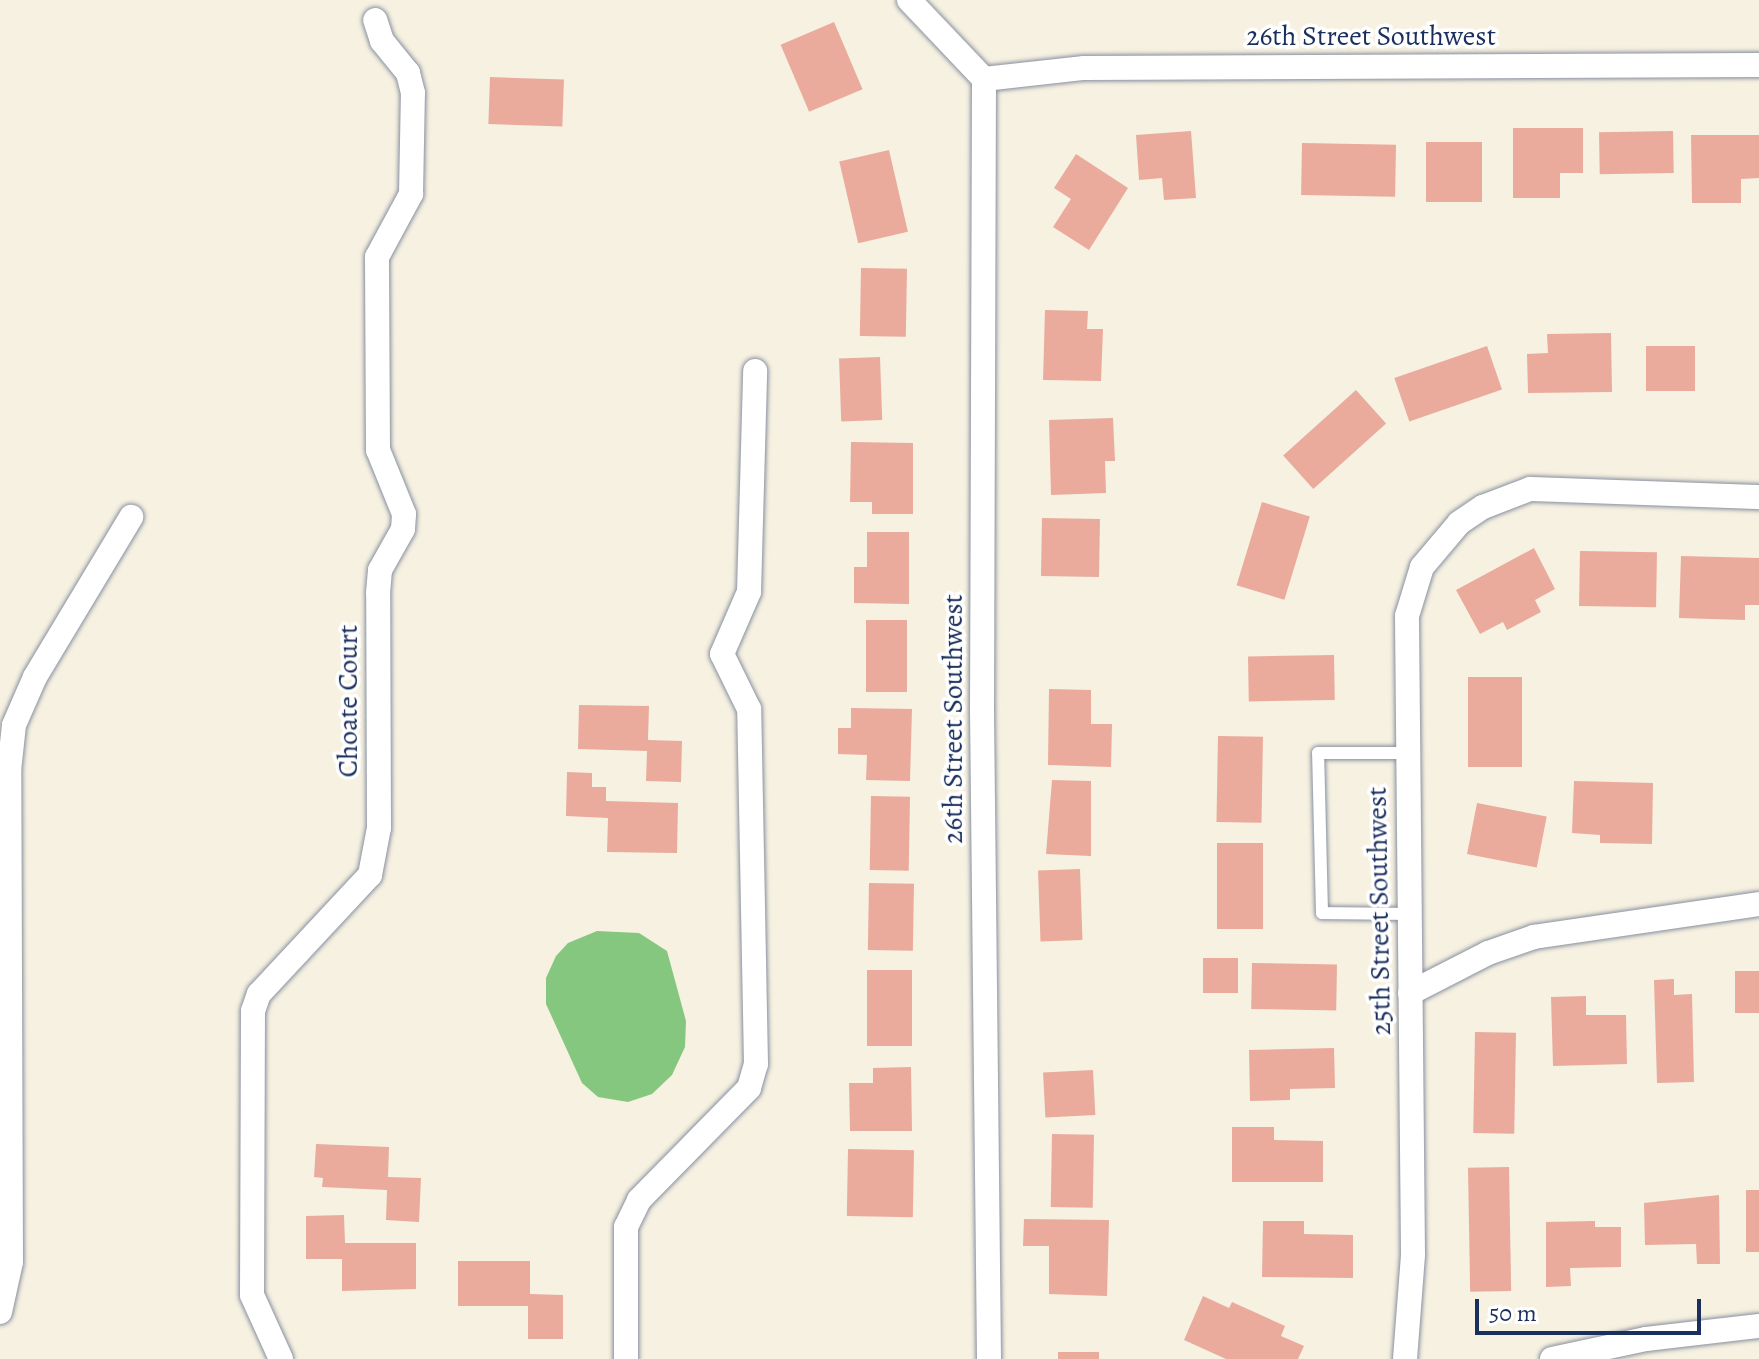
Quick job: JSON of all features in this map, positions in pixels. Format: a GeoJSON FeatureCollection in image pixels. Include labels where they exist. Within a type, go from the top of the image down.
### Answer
{"type":"FeatureCollection","features":[{"type":"Feature","properties":{"kind":"street"},"geometry":{"type":"LineString","coordinates":[[909,0],[984,79]]}},
{"type":"Feature","properties":{"kind":"street","name":"Choate Court"},"geometry":{"type":"LineString","coordinates":[[281,1359],[252,1295],[253,1011],[259,994],[370,875],[379,828],[380,570],[403,529],[404,514],[378,450],[377,257],[411,194],[413,93],[408,73],[382,41],[375,20]]}},
{"type":"Feature","properties":{"kind":"street","name":"26th Street Southwest"},"geometry":{"type":"LineString","coordinates":[[989,1359],[982,696],[984,79],[1084,68],[1759,65]]}},
{"type":"Feature","properties":{"kind":"street"},"geometry":{"type":"LineString","coordinates":[[626,1359],[626,1227],[639,1200],[741,1098],[756,1064],[749,709],[722,654],[749,592],[755,371]]}},
{"type":"Feature","properties":{"kind":"street","name":"25th Street Southwest"},"geometry":{"type":"LineString","coordinates":[[1405,1359],[1413,1254],[1406,914],[1411,595],[1436,548],[1459,523],[1498,500],[1530,489],[1577,487],[1759,497]]}},
{"type":"Feature","properties":{"kind":"street"},"geometry":{"type":"LineString","coordinates":[[0,1312],[11,1262],[9,771],[14,725],[35,677],[131,517]]}},
{"type":"Feature","properties":{"kind":"street"},"geometry":{"type":"LineString","coordinates":[[1410,993],[1488,953],[1534,937],[1759,904]]}},
{"type":"Feature","properties":{"kind":"street"},"geometry":{"type":"LineString","coordinates":[[1552,1359],[1646,1339],[1759,1326]]}},
{"type":"Feature","properties":{"kind":"lane"},"geometry":{"type":"LineString","coordinates":[[1406,914],[1322,913],[1318,753],[1407,753]]}},
{"type":"Feature","properties":{"kind":"green space"},"geometry":{"type":"Polygon","coordinates":[[[597,931],[639,933],[667,951],[686,1021],[685,1047],[672,1075],[652,1094],[628,1102],[598,1097],[582,1083],[546,1004],[546,978],[556,956],[568,943],[597,931]]]}},
{"type":"Feature","properties":{"kind":"building"},"geometry":{"type":"Polygon","coordinates":[[[834,22],[863,89],[809,112],[781,45],[834,22]]]}},
{"type":"Feature","properties":{"kind":"building"},"geometry":{"type":"Polygon","coordinates":[[[490,77],[564,80],[562,127],[488,124],[490,77]]]}},
{"type":"Feature","properties":{"kind":"building"},"geometry":{"type":"Polygon","coordinates":[[[1513,128],[1583,128],[1583,173],[1560,173],[1560,198],[1513,198],[1513,128]]]}},
{"type":"Feature","properties":{"kind":"building"},"geometry":{"type":"Polygon","coordinates":[[[1191,131],[1196,198],[1164,200],[1162,178],[1139,180],[1136,135],[1191,131]]]}},
{"type":"Feature","properties":{"kind":"building"},"geometry":{"type":"Polygon","coordinates":[[[1673,131],[1674,173],[1600,174],[1599,132],[1673,131]]]}},
{"type":"Feature","properties":{"kind":"building"},"geometry":{"type":"Polygon","coordinates":[[[1691,135],[1759,135],[1759,178],[1741,179],[1741,203],[1692,203],[1691,135]]]}},
{"type":"Feature","properties":{"kind":"building"},"geometry":{"type":"Polygon","coordinates":[[[1426,142],[1482,142],[1482,202],[1426,202],[1426,142]]]}},
{"type":"Feature","properties":{"kind":"building"},"geometry":{"type":"Polygon","coordinates":[[[1302,143],[1396,145],[1395,197],[1301,195],[1302,143]]]}},
{"type":"Feature","properties":{"kind":"building"},"geometry":{"type":"Polygon","coordinates":[[[889,150],[908,232],[858,243],[839,161],[889,150]]]}},
{"type":"Feature","properties":{"kind":"building"},"geometry":{"type":"Polygon","coordinates":[[[1076,154],[1128,188],[1089,250],[1053,227],[1071,199],[1054,188],[1076,154]]]}},
{"type":"Feature","properties":{"kind":"building"},"geometry":{"type":"Polygon","coordinates":[[[861,268],[907,269],[906,337],[860,336],[861,268]]]}},
{"type":"Feature","properties":{"kind":"building"},"geometry":{"type":"Polygon","coordinates":[[[1045,310],[1088,311],[1087,329],[1103,329],[1101,381],[1043,380],[1045,310]]]}},
{"type":"Feature","properties":{"kind":"building"},"geometry":{"type":"Polygon","coordinates":[[[1611,333],[1612,392],[1528,393],[1527,354],[1548,353],[1547,334],[1611,333]]]}},
{"type":"Feature","properties":{"kind":"building"},"geometry":{"type":"Polygon","coordinates":[[[1487,346],[1502,389],[1409,421],[1394,378],[1487,346]]]}},
{"type":"Feature","properties":{"kind":"building"},"geometry":{"type":"Polygon","coordinates":[[[1646,346],[1695,346],[1695,391],[1646,391],[1646,346]]]}},
{"type":"Feature","properties":{"kind":"building"},"geometry":{"type":"Polygon","coordinates":[[[880,357],[882,420],[841,421],[839,358],[880,357]]]}},
{"type":"Feature","properties":{"kind":"building"},"geometry":{"type":"Polygon","coordinates":[[[1356,390],[1386,423],[1313,489],[1283,456],[1356,390]]]}},
{"type":"Feature","properties":{"kind":"building"},"geometry":{"type":"Polygon","coordinates":[[[1113,418],[1115,461],[1105,461],[1106,493],[1051,495],[1049,420],[1113,418]]]}},
{"type":"Feature","properties":{"kind":"building"},"geometry":{"type":"Polygon","coordinates":[[[851,442],[913,443],[913,514],[872,514],[872,502],[850,502],[851,442]]]}},
{"type":"Feature","properties":{"kind":"building"},"geometry":{"type":"Polygon","coordinates":[[[1262,502],[1310,517],[1284,600],[1237,585],[1262,502]]]}},
{"type":"Feature","properties":{"kind":"building"},"geometry":{"type":"Polygon","coordinates":[[[1042,518],[1100,519],[1099,577],[1041,576],[1042,518]]]}},
{"type":"Feature","properties":{"kind":"building"},"geometry":{"type":"Polygon","coordinates":[[[867,532],[909,532],[909,604],[854,603],[854,567],[867,567],[867,532]]]}},
{"type":"Feature","properties":{"kind":"building"},"geometry":{"type":"Polygon","coordinates":[[[1534,548],[1555,589],[1535,600],[1541,612],[1507,630],[1503,622],[1480,634],[1456,590],[1534,548]]]}},
{"type":"Feature","properties":{"kind":"building"},"geometry":{"type":"Polygon","coordinates":[[[1580,551],[1657,552],[1656,607],[1579,606],[1580,551]]]}},
{"type":"Feature","properties":{"kind":"building"},"geometry":{"type":"Polygon","coordinates":[[[1681,556],[1759,558],[1759,605],[1745,605],[1745,620],[1679,618],[1681,556]]]}},
{"type":"Feature","properties":{"kind":"building"},"geometry":{"type":"Polygon","coordinates":[[[866,620],[907,620],[907,692],[866,692],[866,620]]]}},
{"type":"Feature","properties":{"kind":"building"},"geometry":{"type":"Polygon","coordinates":[[[1334,655],[1335,700],[1249,701],[1248,657],[1334,655]]]}},
{"type":"Feature","properties":{"kind":"building"},"geometry":{"type":"Polygon","coordinates":[[[1468,677],[1522,677],[1522,767],[1468,767],[1468,677]]]}},
{"type":"Feature","properties":{"kind":"building"},"geometry":{"type":"Polygon","coordinates":[[[1049,689],[1091,690],[1091,724],[1112,724],[1111,767],[1048,765],[1049,689]]]}},
{"type":"Feature","properties":{"kind":"building"},"geometry":{"type":"Polygon","coordinates":[[[579,705],[649,706],[648,740],[682,741],[681,782],[646,781],[647,751],[578,749],[579,705]]]}},
{"type":"Feature","properties":{"kind":"building"},"geometry":{"type":"Polygon","coordinates":[[[851,708],[912,709],[910,781],[866,780],[867,755],[838,754],[838,728],[851,728],[851,708]]]}},
{"type":"Feature","properties":{"kind":"building"},"geometry":{"type":"Polygon","coordinates":[[[1218,736],[1263,737],[1261,823],[1216,822],[1218,736]]]}},
{"type":"Feature","properties":{"kind":"building"},"geometry":{"type":"Polygon","coordinates":[[[567,772],[592,773],[592,787],[606,787],[606,801],[678,803],[677,853],[607,852],[608,818],[566,816],[567,772]]]}},
{"type":"Feature","properties":{"kind":"building"},"geometry":{"type":"Polygon","coordinates":[[[1052,780],[1091,781],[1091,856],[1046,854],[1052,780]]]}},
{"type":"Feature","properties":{"kind":"building"},"geometry":{"type":"Polygon","coordinates":[[[1574,781],[1653,783],[1652,844],[1600,843],[1600,835],[1572,833],[1574,781]]]}},
{"type":"Feature","properties":{"kind":"building"},"geometry":{"type":"Polygon","coordinates":[[[871,796],[910,797],[909,871],[870,870],[871,796]]]}},
{"type":"Feature","properties":{"kind":"building"},"geometry":{"type":"Polygon","coordinates":[[[1477,803],[1547,817],[1537,868],[1467,854],[1477,803]]]}},
{"type":"Feature","properties":{"kind":"building"},"geometry":{"type":"Polygon","coordinates":[[[1217,843],[1263,843],[1263,929],[1217,929],[1217,843]]]}},
{"type":"Feature","properties":{"kind":"building"},"geometry":{"type":"Polygon","coordinates":[[[1080,869],[1082,940],[1041,941],[1038,870],[1080,869]]]}},
{"type":"Feature","properties":{"kind":"building"},"geometry":{"type":"Polygon","coordinates":[[[869,883],[914,884],[913,951],[868,950],[869,883]]]}},
{"type":"Feature","properties":{"kind":"building"},"geometry":{"type":"Polygon","coordinates":[[[1203,958],[1238,958],[1238,993],[1203,993],[1203,958]]]}},
{"type":"Feature","properties":{"kind":"building"},"geometry":{"type":"Polygon","coordinates":[[[1252,963],[1337,964],[1336,1010],[1251,1009],[1252,963]]]}},
{"type":"Feature","properties":{"kind":"building"},"geometry":{"type":"Polygon","coordinates":[[[867,970],[912,970],[912,1046],[867,1046],[867,970]]]}},
{"type":"Feature","properties":{"kind":"building"},"geometry":{"type":"Polygon","coordinates":[[[1735,971],[1759,971],[1759,1013],[1735,1013],[1735,971]]]}},
{"type":"Feature","properties":{"kind":"building"},"geometry":{"type":"Polygon","coordinates":[[[1674,979],[1674,995],[1692,994],[1694,1082],[1657,1083],[1654,980],[1674,979]]]}},
{"type":"Feature","properties":{"kind":"building"},"geometry":{"type":"Polygon","coordinates":[[[1586,996],[1586,1015],[1626,1015],[1627,1064],[1553,1066],[1551,997],[1586,996]]]}},
{"type":"Feature","properties":{"kind":"building"},"geometry":{"type":"Polygon","coordinates":[[[1475,1032],[1516,1033],[1514,1134],[1473,1133],[1475,1032]]]}},
{"type":"Feature","properties":{"kind":"building"},"geometry":{"type":"Polygon","coordinates":[[[1334,1048],[1335,1088],[1290,1089],[1290,1100],[1250,1101],[1249,1050],[1334,1048]]]}},
{"type":"Feature","properties":{"kind":"building"},"geometry":{"type":"Polygon","coordinates":[[[911,1067],[912,1131],[850,1131],[849,1083],[873,1083],[873,1068],[911,1067]]]}},
{"type":"Feature","properties":{"kind":"building"},"geometry":{"type":"Polygon","coordinates":[[[1093,1070],[1095,1115],[1045,1118],[1043,1073],[1093,1070]]]}},
{"type":"Feature","properties":{"kind":"building"},"geometry":{"type":"Polygon","coordinates":[[[1232,1127],[1274,1127],[1274,1140],[1323,1141],[1323,1182],[1232,1182],[1232,1127]]]}},
{"type":"Feature","properties":{"kind":"building"},"geometry":{"type":"Polygon","coordinates":[[[1052,1134],[1094,1135],[1093,1208],[1051,1207],[1052,1134]]]}},
{"type":"Feature","properties":{"kind":"building"},"geometry":{"type":"Polygon","coordinates":[[[316,1144],[389,1147],[388,1177],[421,1178],[419,1222],[386,1220],[387,1190],[322,1187],[323,1178],[314,1177],[316,1144]]]}},
{"type":"Feature","properties":{"kind":"building"},"geometry":{"type":"Polygon","coordinates":[[[848,1149],[914,1150],[913,1217],[847,1216],[848,1149]]]}},
{"type":"Feature","properties":{"kind":"building"},"geometry":{"type":"Polygon","coordinates":[[[1509,1167],[1511,1291],[1470,1292],[1468,1168],[1509,1167]]]}},
{"type":"Feature","properties":{"kind":"building"},"geometry":{"type":"Polygon","coordinates":[[[1746,1190],[1759,1190],[1759,1252],[1746,1252],[1746,1190]]]}},
{"type":"Feature","properties":{"kind":"building"},"geometry":{"type":"Polygon","coordinates":[[[1719,1195],[1720,1264],[1697,1264],[1696,1244],[1645,1245],[1644,1203],[1719,1195]]]}},
{"type":"Feature","properties":{"kind":"building"},"geometry":{"type":"Polygon","coordinates":[[[344,1215],[345,1243],[416,1243],[416,1289],[342,1291],[342,1259],[306,1259],[306,1216],[344,1215]]]}},
{"type":"Feature","properties":{"kind":"building"},"geometry":{"type":"Polygon","coordinates":[[[1024,1219],[1109,1220],[1107,1296],[1049,1294],[1049,1246],[1023,1246],[1024,1219]]]}},
{"type":"Feature","properties":{"kind":"building"},"geometry":{"type":"Polygon","coordinates":[[[1263,1221],[1304,1221],[1304,1234],[1353,1235],[1353,1278],[1262,1277],[1263,1221]]]}},
{"type":"Feature","properties":{"kind":"building"},"geometry":{"type":"Polygon","coordinates":[[[1595,1221],[1595,1227],[1621,1227],[1621,1267],[1570,1268],[1571,1286],[1546,1287],[1546,1222],[1595,1221]]]}},
{"type":"Feature","properties":{"kind":"building"},"geometry":{"type":"Polygon","coordinates":[[[458,1261],[530,1261],[530,1294],[563,1295],[563,1339],[528,1339],[528,1306],[458,1306],[458,1261]]]}},
{"type":"Feature","properties":{"kind":"building"},"geometry":{"type":"Polygon","coordinates":[[[1203,1296],[1229,1308],[1232,1302],[1285,1326],[1281,1336],[1304,1346],[1298,1359],[1226,1359],[1184,1340],[1203,1296]]]}},
{"type":"Feature","properties":{"kind":"building"},"geometry":{"type":"Polygon","coordinates":[[[1058,1352],[1099,1352],[1099,1359],[1058,1359],[1058,1352]]]}}]}
